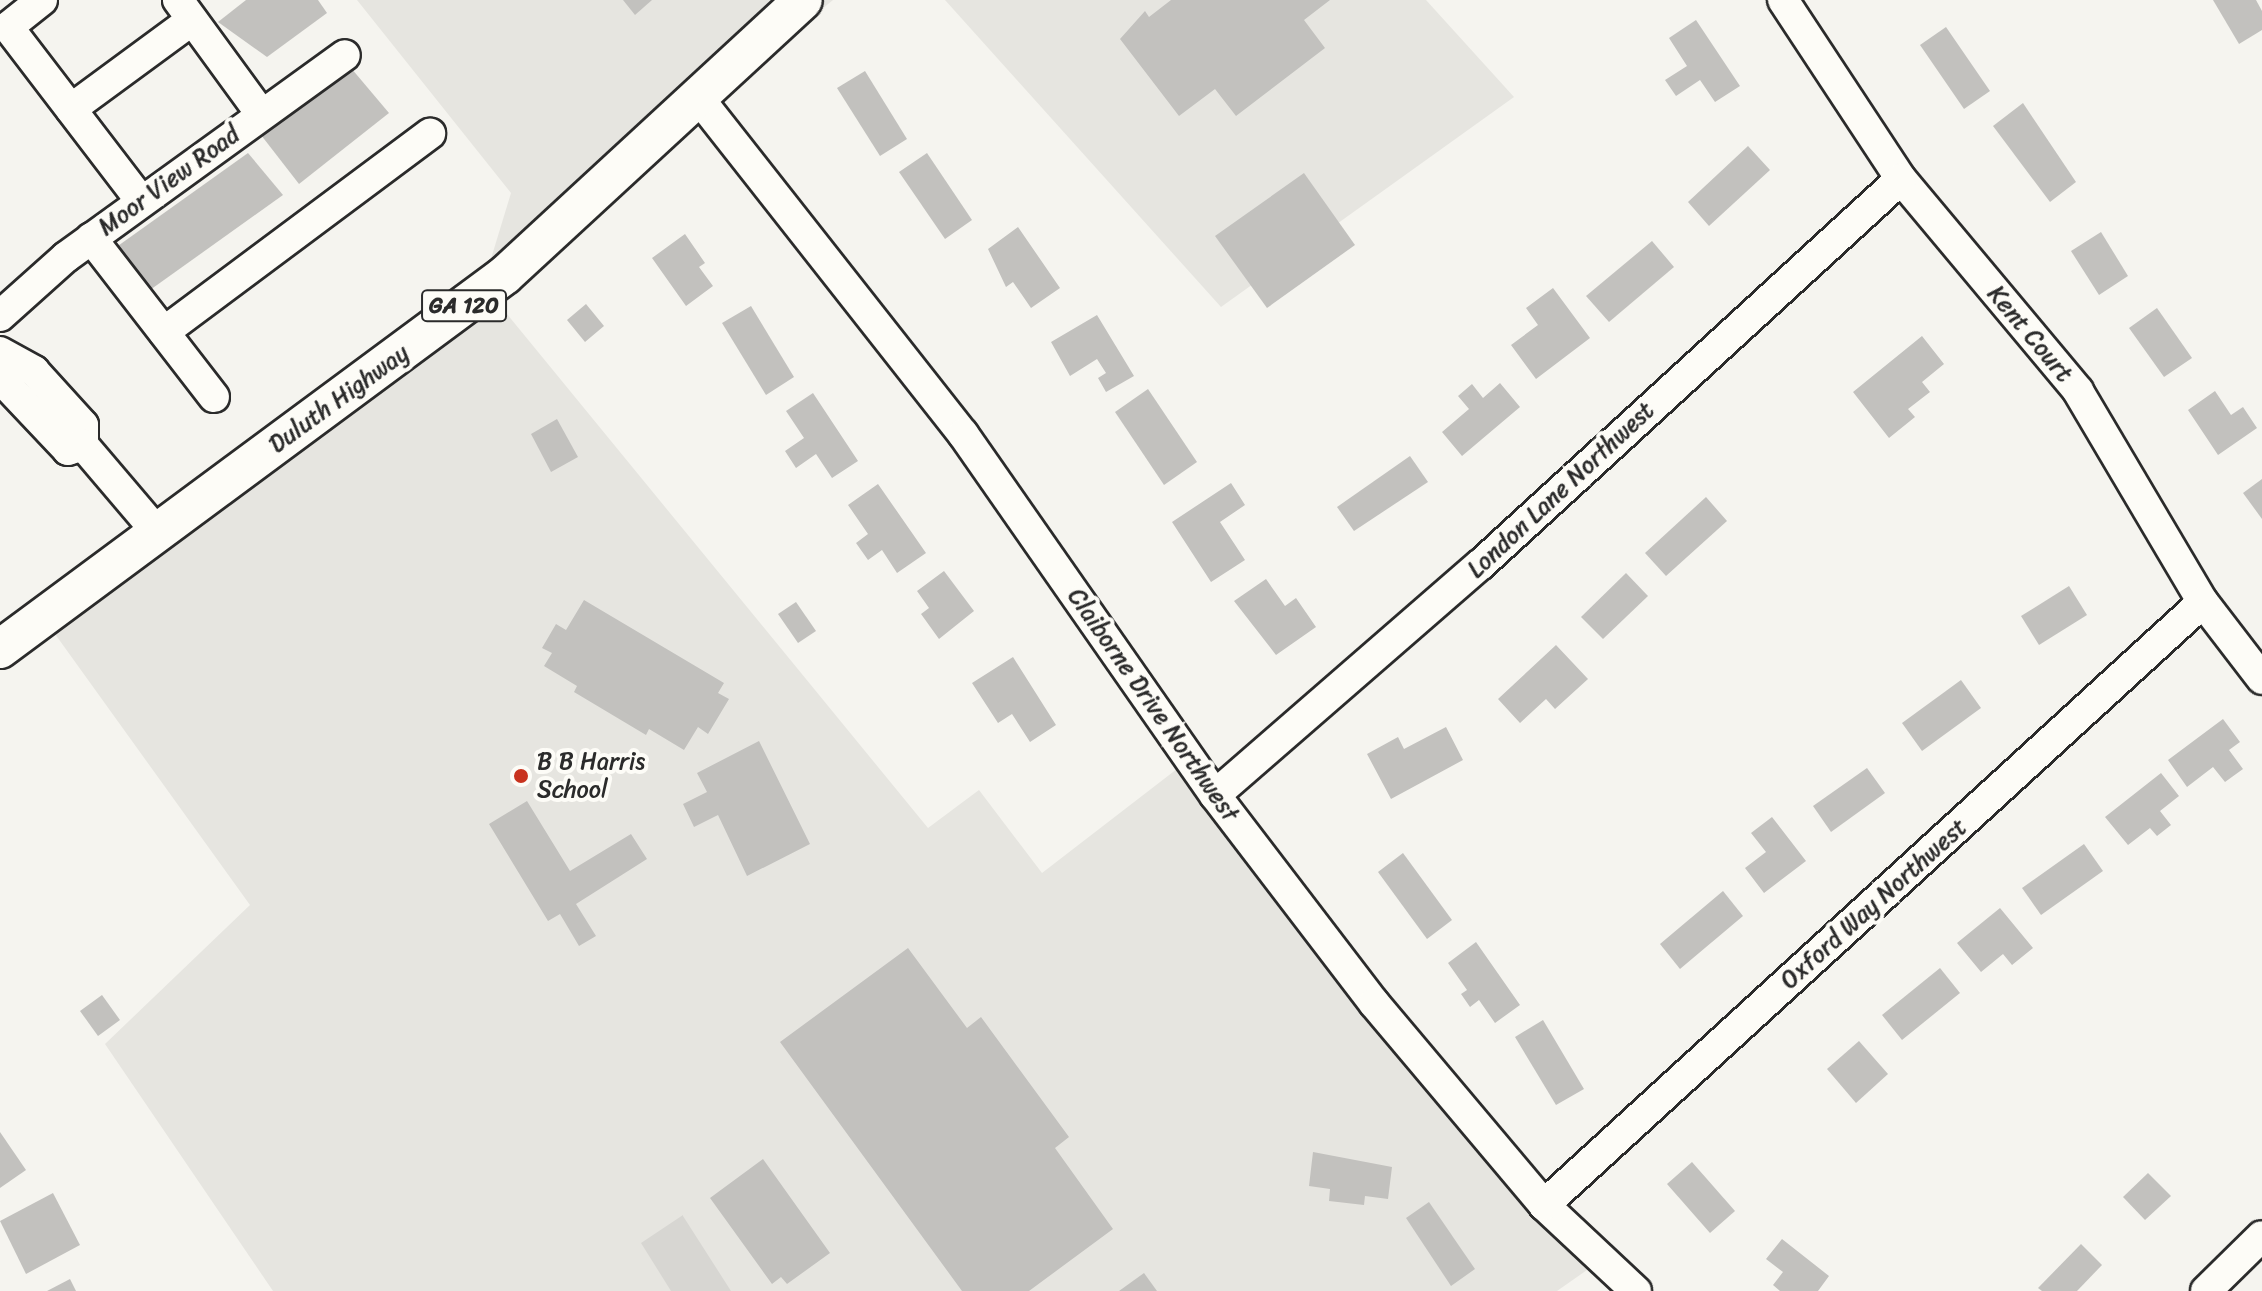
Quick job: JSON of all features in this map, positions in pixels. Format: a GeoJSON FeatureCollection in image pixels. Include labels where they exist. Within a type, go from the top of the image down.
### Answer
{"type":"FeatureCollection","features":[{"type":"Feature","properties":{"kind":"main road","name":"Duluth Highway"},"geometry":{"type":"LineString","coordinates":[[0,649],[505,275],[803,0]]}},
{"type":"Feature","properties":{"kind":"street"},"geometry":{"type":"LineString","coordinates":[[42,0],[8,27],[141,201]]}},
{"type":"Feature","properties":{"kind":"street","name":"Kent Court"},"geometry":{"type":"LineString","coordinates":[[1783,0],[1901,179],[2078,391],[2203,602],[2262,679]]}},
{"type":"Feature","properties":{"kind":"street"},"geometry":{"type":"LineString","coordinates":[[71,109],[185,10],[261,114]]}},
{"type":"Feature","properties":{"kind":"street","name":"Moor View Road"},"geometry":{"type":"LineString","coordinates":[[0,316],[91,238],[345,55]]}},
{"type":"Feature","properties":{"kind":"street","name":"Claiborne Drive Northwest"},"geometry":{"type":"LineString","coordinates":[[697,96],[963,434],[1215,795],[1374,1003],[1544,1205],[1636,1291]]}},
{"type":"Feature","properties":{"kind":"street"},"geometry":{"type":"LineString","coordinates":[[164,332],[430,134]]}},
{"type":"Feature","properties":{"kind":"street","name":"London Lane Northwest"},"geometry":{"type":"LineString","coordinates":[[1215,795],[1480,565],[1901,179]]}},
{"type":"Feature","properties":{"kind":"street"},"geometry":{"type":"LineString","coordinates":[[91,238],[214,397]]}},
{"type":"Feature","properties":{"kind":"street"},"geometry":{"type":"LineString","coordinates":[[0,352],[9,353],[34,371],[45,404]]}},
{"type":"Feature","properties":{"kind":"street"},"geometry":{"type":"LineString","coordinates":[[0,378],[83,425],[83,445],[157,532]]}},
{"type":"Feature","properties":{"kind":"street","name":"Oxford Way Northwest"},"geometry":{"type":"LineString","coordinates":[[1544,1205],[2203,602]]}},
{"type":"Feature","properties":{"kind":"street"},"geometry":{"type":"LineString","coordinates":[[2206,1291],[2262,1236]]}},
{"type":"Feature","properties":{"kind":"shaded area","name":"B B Harris School"},"geometry":{"type":"Polygon","coordinates":[[[357,0],[833,0],[484,286],[928,828],[979,790],[1042,873],[1186,762],[1597,1263],[1557,1291],[273,1291],[105,1044],[250,905],[55,634],[264,471],[483,285],[511,193],[357,0]]]}},
{"type":"Feature","properties":{"kind":"shaded area"},"geometry":{"type":"Polygon","coordinates":[[[945,0],[1426,0],[1514,97],[1221,307],[945,0]]]}},
{"type":"Feature","properties":{"kind":"shaded area"},"geometry":{"type":"Polygon","coordinates":[[[683,1215],[731,1291],[671,1291],[641,1243],[683,1215]]]}},
{"type":"Feature","properties":{"kind":"building"},"geometry":{"type":"Polygon","coordinates":[[[246,0],[318,0],[327,13],[267,57],[218,22],[246,0]]]}},
{"type":"Feature","properties":{"kind":"building"},"geometry":{"type":"Polygon","coordinates":[[[623,0],[652,0],[635,15],[623,0]]]}},
{"type":"Feature","properties":{"kind":"building"},"geometry":{"type":"Polygon","coordinates":[[[1171,0],[1330,0],[1304,20],[1325,48],[1236,116],[1215,89],[1179,116],[1120,39],[1145,11],[1149,17],[1171,0]]]}},
{"type":"Feature","properties":{"kind":"building"},"geometry":{"type":"Polygon","coordinates":[[[2213,0],[2256,0],[2262,11],[2262,30],[2239,44],[2213,0]]]}},
{"type":"Feature","properties":{"kind":"building"},"geometry":{"type":"Polygon","coordinates":[[[1696,20],[1740,86],[1715,102],[1700,80],[1676,96],[1665,80],[1687,66],[1669,38],[1696,20]]]}},
{"type":"Feature","properties":{"kind":"building"},"geometry":{"type":"Polygon","coordinates":[[[1946,27],[1990,91],[1964,109],[1920,45],[1946,27]]]}},
{"type":"Feature","properties":{"kind":"building"},"geometry":{"type":"Polygon","coordinates":[[[351,68],[389,113],[299,184],[261,135],[351,68]]]}},
{"type":"Feature","properties":{"kind":"building"},"geometry":{"type":"Polygon","coordinates":[[[865,71],[907,139],[880,156],[837,88],[865,71]]]}},
{"type":"Feature","properties":{"kind":"building"},"geometry":{"type":"Polygon","coordinates":[[[2023,103],[2076,182],[2050,202],[1993,126],[2023,103]]]}},
{"type":"Feature","properties":{"kind":"building"},"geometry":{"type":"Polygon","coordinates":[[[1748,146],[1770,170],[1709,226],[1688,202],[1748,146]]]}},
{"type":"Feature","properties":{"kind":"building"},"geometry":{"type":"Polygon","coordinates":[[[248,153],[283,195],[150,290],[115,248],[248,153]]]}},
{"type":"Feature","properties":{"kind":"building"},"geometry":{"type":"Polygon","coordinates":[[[927,153],[972,220],[945,239],[899,172],[927,153]]]}},
{"type":"Feature","properties":{"kind":"building"},"geometry":{"type":"Polygon","coordinates":[[[1304,173],[1355,245],[1267,308],[1215,236],[1304,173]]]}},
{"type":"Feature","properties":{"kind":"building"},"geometry":{"type":"Polygon","coordinates":[[[1018,227],[1060,288],[1031,308],[1013,282],[1006,287],[988,249],[1018,227]]]}},
{"type":"Feature","properties":{"kind":"building"},"geometry":{"type":"Polygon","coordinates":[[[2101,232],[2128,276],[2099,295],[2071,251],[2101,232]]]}},
{"type":"Feature","properties":{"kind":"building"},"geometry":{"type":"Polygon","coordinates":[[[685,234],[705,263],[699,267],[713,286],[686,306],[652,258],[685,234]]]}},
{"type":"Feature","properties":{"kind":"building"},"geometry":{"type":"Polygon","coordinates":[[[1652,241],[1674,267],[1609,322],[1586,296],[1652,241]]]}},
{"type":"Feature","properties":{"kind":"building"},"geometry":{"type":"Polygon","coordinates":[[[1553,288],[1590,338],[1536,379],[1511,345],[1538,325],[1526,308],[1553,288]]]}},
{"type":"Feature","properties":{"kind":"building"},"geometry":{"type":"Polygon","coordinates":[[[586,304],[604,326],[585,342],[567,320],[586,304]]]}},
{"type":"Feature","properties":{"kind":"building"},"geometry":{"type":"Polygon","coordinates":[[[751,306],[794,377],[766,395],[722,323],[751,306]]]}},
{"type":"Feature","properties":{"kind":"building"},"geometry":{"type":"Polygon","coordinates":[[[2157,308],[2192,358],[2164,377],[2129,328],[2157,308]]]}},
{"type":"Feature","properties":{"kind":"building"},"geometry":{"type":"Polygon","coordinates":[[[1097,315],[1134,376],[1106,392],[1098,378],[1106,373],[1097,359],[1070,376],[1051,342],[1097,315]]]}},
{"type":"Feature","properties":{"kind":"building"},"geometry":{"type":"Polygon","coordinates":[[[1922,336],[1944,364],[1922,382],[1930,392],[1908,409],[1915,417],[1889,438],[1853,392],[1922,336]]]}},
{"type":"Feature","properties":{"kind":"building"},"geometry":{"type":"Polygon","coordinates":[[[1500,383],[1520,407],[1462,456],[1442,432],[1469,409],[1458,396],[1472,384],[1483,398],[1500,383]]]}},
{"type":"Feature","properties":{"kind":"building"},"geometry":{"type":"Polygon","coordinates":[[[1148,389],[1197,462],[1164,485],[1115,412],[1148,389]]]}},
{"type":"Feature","properties":{"kind":"building"},"geometry":{"type":"Polygon","coordinates":[[[2215,391],[2231,415],[2243,407],[2257,428],[2218,455],[2188,410],[2215,391]]]}},
{"type":"Feature","properties":{"kind":"building"},"geometry":{"type":"Polygon","coordinates":[[[813,393],[858,461],[832,478],[816,454],[796,468],[785,451],[804,438],[786,411],[813,393]]]}},
{"type":"Feature","properties":{"kind":"building"},"geometry":{"type":"Polygon","coordinates":[[[557,419],[578,457],[551,472],[531,434],[557,419]]]}},
{"type":"Feature","properties":{"kind":"building"},"geometry":{"type":"Polygon","coordinates":[[[1410,456],[1428,482],[1354,531],[1337,507],[1410,456]]]}},
{"type":"Feature","properties":{"kind":"building"},"geometry":{"type":"Polygon","coordinates":[[[2262,479],[2262,519],[2243,493],[2262,479]]]}},
{"type":"Feature","properties":{"kind":"building"},"geometry":{"type":"Polygon","coordinates":[[[1231,483],[1245,505],[1220,522],[1245,560],[1211,582],[1172,522],[1231,483]]]}},
{"type":"Feature","properties":{"kind":"building"},"geometry":{"type":"Polygon","coordinates":[[[878,484],[926,553],[897,573],[882,550],[868,560],[856,543],[868,534],[848,505],[878,484]]]}},
{"type":"Feature","properties":{"kind":"building"},"geometry":{"type":"Polygon","coordinates":[[[1706,497],[1727,521],[1666,576],[1645,553],[1706,497]]]}},
{"type":"Feature","properties":{"kind":"building"},"geometry":{"type":"Polygon","coordinates":[[[944,571],[974,611],[939,639],[921,614],[929,608],[917,591],[944,571]]]}},
{"type":"Feature","properties":{"kind":"building"},"geometry":{"type":"Polygon","coordinates":[[[1626,573],[1648,596],[1603,639],[1581,617],[1626,573]]]}},
{"type":"Feature","properties":{"kind":"building"},"geometry":{"type":"Polygon","coordinates":[[[1266,579],[1285,606],[1296,598],[1316,627],[1276,655],[1234,601],[1266,579]]]}},
{"type":"Feature","properties":{"kind":"building"},"geometry":{"type":"Polygon","coordinates":[[[2069,586],[2087,615],[2039,645],[2021,616],[2069,586]]]}},
{"type":"Feature","properties":{"kind":"building"},"geometry":{"type":"Polygon","coordinates":[[[584,600],[724,683],[718,693],[729,699],[708,734],[698,727],[684,750],[649,729],[646,735],[574,692],[577,686],[544,666],[552,653],[542,648],[556,624],[566,630],[584,600]]]}},
{"type":"Feature","properties":{"kind":"building"},"geometry":{"type":"Polygon","coordinates":[[[796,602],[816,631],[798,643],[778,614],[796,602]]]}},
{"type":"Feature","properties":{"kind":"building"},"geometry":{"type":"Polygon","coordinates":[[[1556,645],[1588,679],[1555,709],[1546,699],[1520,723],[1498,699],[1556,645]]]}},
{"type":"Feature","properties":{"kind":"building"},"geometry":{"type":"Polygon","coordinates":[[[1013,657],[1056,725],[1030,742],[1012,714],[998,723],[972,683],[1013,657]]]}},
{"type":"Feature","properties":{"kind":"building"},"geometry":{"type":"Polygon","coordinates":[[[1961,680],[1981,708],[1922,751],[1902,723],[1961,680]]]}},
{"type":"Feature","properties":{"kind":"building"},"geometry":{"type":"Polygon","coordinates":[[[2223,719],[2240,742],[2229,750],[2243,769],[2225,782],[2213,767],[2187,787],[2168,760],[2223,719]]]}},
{"type":"Feature","properties":{"kind":"building"},"geometry":{"type":"Polygon","coordinates":[[[1446,727],[1463,760],[1391,799],[1367,754],[1398,737],[1404,749],[1446,727]]]}},
{"type":"Feature","properties":{"kind":"building"},"geometry":{"type":"Polygon","coordinates":[[[759,741],[810,844],[747,876],[718,815],[694,827],[683,804],[707,792],[697,773],[759,741]]]}},
{"type":"Feature","properties":{"kind":"building"},"geometry":{"type":"Polygon","coordinates":[[[1867,768],[1885,793],[1831,832],[1813,806],[1867,768]]]}},
{"type":"Feature","properties":{"kind":"building"},"geometry":{"type":"Polygon","coordinates":[[[2161,773],[2179,796],[2160,811],[2171,825],[2157,836],[2150,828],[2128,845],[2105,817],[2161,773]]]}},
{"type":"Feature","properties":{"kind":"building"},"geometry":{"type":"Polygon","coordinates":[[[527,801],[570,871],[631,834],[647,859],[576,904],[596,936],[579,946],[560,914],[548,921],[489,824],[527,801]]]}},
{"type":"Feature","properties":{"kind":"building"},"geometry":{"type":"Polygon","coordinates":[[[1772,817],[1806,861],[1764,893],[1745,868],[1766,852],[1751,833],[1772,817]]]}},
{"type":"Feature","properties":{"kind":"building"},"geometry":{"type":"Polygon","coordinates":[[[2084,844],[2103,871],[2041,915],[2022,888],[2084,844]]]}},
{"type":"Feature","properties":{"kind":"building"},"geometry":{"type":"Polygon","coordinates":[[[1403,853],[1452,920],[1427,939],[1378,872],[1403,853]]]}},
{"type":"Feature","properties":{"kind":"building"},"geometry":{"type":"Polygon","coordinates":[[[1723,891],[1743,916],[1680,969],[1660,944],[1723,891]]]}},
{"type":"Feature","properties":{"kind":"building"},"geometry":{"type":"Polygon","coordinates":[[[2000,908],[2033,948],[2012,965],[2003,954],[1981,972],[1957,943],[2000,908]]]}},
{"type":"Feature","properties":{"kind":"building"},"geometry":{"type":"Polygon","coordinates":[[[1476,942],[1520,1005],[1495,1023],[1479,1000],[1470,1007],[1461,994],[1467,990],[1448,963],[1476,942]]]}},
{"type":"Feature","properties":{"kind":"building"},"geometry":{"type":"Polygon","coordinates":[[[908,948],[967,1028],[981,1017],[1069,1137],[1055,1148],[1113,1229],[1029,1291],[962,1291],[780,1042],[908,948]]]}},
{"type":"Feature","properties":{"kind":"building"},"geometry":{"type":"Polygon","coordinates":[[[1940,968],[1960,993],[1902,1040],[1882,1015],[1940,968]]]}},
{"type":"Feature","properties":{"kind":"building"},"geometry":{"type":"Polygon","coordinates":[[[102,995],[120,1020],[98,1036],[80,1011],[102,995]]]}},
{"type":"Feature","properties":{"kind":"building"},"geometry":{"type":"Polygon","coordinates":[[[1543,1020],[1584,1089],[1556,1105],[1515,1037],[1543,1020]]]}},
{"type":"Feature","properties":{"kind":"building"},"geometry":{"type":"Polygon","coordinates":[[[1859,1041],[1888,1074],[1856,1103],[1827,1069],[1859,1041]]]}},
{"type":"Feature","properties":{"kind":"building"},"geometry":{"type":"Polygon","coordinates":[[[0,1132],[26,1170],[0,1188],[0,1132]]]}},
{"type":"Feature","properties":{"kind":"building"},"geometry":{"type":"Polygon","coordinates":[[[1313,1152],[1392,1167],[1388,1199],[1365,1196],[1364,1205],[1329,1201],[1330,1189],[1309,1186],[1313,1152]]]}},
{"type":"Feature","properties":{"kind":"building"},"geometry":{"type":"Polygon","coordinates":[[[763,1159],[830,1253],[787,1284],[781,1277],[772,1284],[710,1198],[763,1159]]]}},
{"type":"Feature","properties":{"kind":"building"},"geometry":{"type":"Polygon","coordinates":[[[1692,1162],[1735,1211],[1710,1233],[1667,1184],[1692,1162]]]}},
{"type":"Feature","properties":{"kind":"building"},"geometry":{"type":"Polygon","coordinates":[[[2148,1173],[2171,1196],[2145,1220],[2123,1197],[2148,1173]]]}},
{"type":"Feature","properties":{"kind":"building"},"geometry":{"type":"Polygon","coordinates":[[[53,1193],[80,1245],[26,1274],[0,1221],[53,1193]]]}},
{"type":"Feature","properties":{"kind":"building"},"geometry":{"type":"Polygon","coordinates":[[[1429,1202],[1475,1269],[1451,1286],[1406,1218],[1429,1202]]]}},
{"type":"Feature","properties":{"kind":"building"},"geometry":{"type":"Polygon","coordinates":[[[1782,1239],[1829,1276],[1818,1291],[1780,1291],[1773,1285],[1783,1272],[1766,1259],[1782,1239]]]}},
{"type":"Feature","properties":{"kind":"building"},"geometry":{"type":"Polygon","coordinates":[[[2081,1244],[2102,1265],[2077,1291],[2042,1291],[2038,1288],[2081,1244]]]}},
{"type":"Feature","properties":{"kind":"building"},"geometry":{"type":"Polygon","coordinates":[[[1144,1273],[1157,1291],[1119,1291],[1144,1273]]]}},
{"type":"Feature","properties":{"kind":"building"},"geometry":{"type":"Polygon","coordinates":[[[70,1279],[76,1291],[47,1291],[70,1279]]]}},
{"type":"Feature","properties":{"kind":"place","name":"B B Harris School"},"geometry":{"type":"Point","coordinates":[521,776]}}]}
